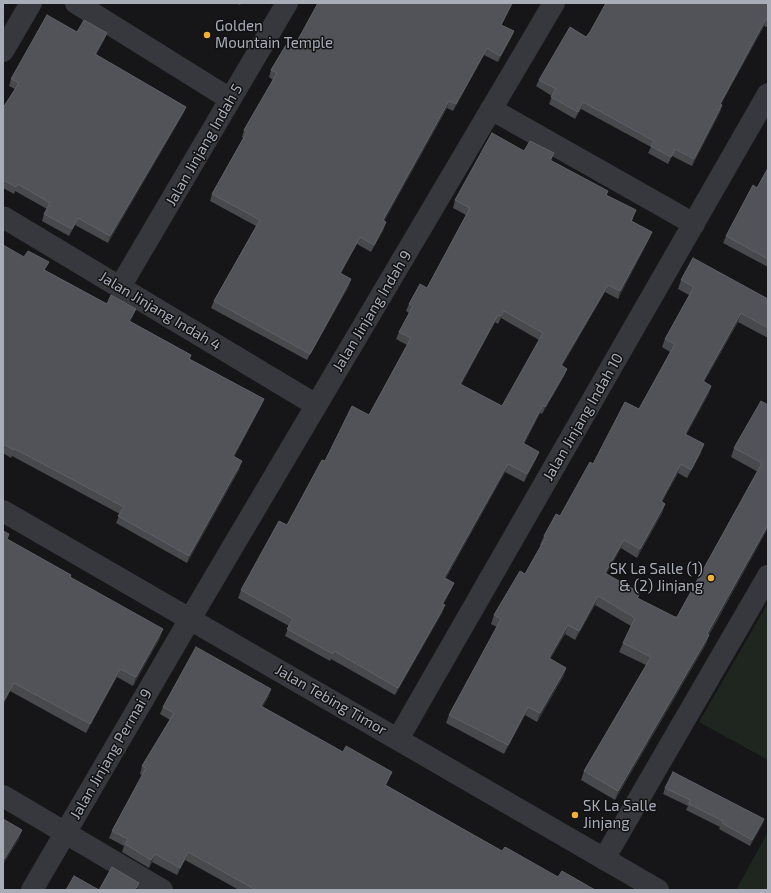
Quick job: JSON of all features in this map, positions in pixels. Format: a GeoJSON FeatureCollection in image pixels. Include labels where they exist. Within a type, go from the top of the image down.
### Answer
{"type":"FeatureCollection","features":[{"type":"Feature","properties":{"kind":"street"},"geometry":{"type":"LineString","coordinates":[[3,51],[31,3]]}},
{"type":"Feature","properties":{"kind":"street"},"geometry":{"type":"LineString","coordinates":[[76,3],[230,100]]}},
{"type":"Feature","properties":{"kind":"street","name":"Jalan Jinjang Indah 5"},"geometry":{"type":"LineString","coordinates":[[120,287],[287,3]]}},
{"type":"Feature","properties":{"kind":"street","name":"Jalan Jinjang Indah 9"},"geometry":{"type":"LineString","coordinates":[[190,619],[554,3]]}},
{"type":"Feature","properties":{"kind":"street","name":"Jalan Jinjang Indah 10"},"geometry":{"type":"LineString","coordinates":[[398,739],[768,94]]}},
{"type":"Feature","properties":{"kind":"street"},"geometry":{"type":"LineString","coordinates":[[491,109],[694,224]]}},
{"type":"Feature","properties":{"kind":"street","name":"Jalan Jinjang Indah 4"},"geometry":{"type":"LineString","coordinates":[[3,217],[316,405]]}},
{"type":"Feature","properties":{"kind":"street","name":"Jalan Tebing Timor"},"geometry":{"type":"LineString","coordinates":[[3,510],[658,890]]}},
{"type":"Feature","properties":{"kind":"street"},"geometry":{"type":"LineString","coordinates":[[604,859],[768,576]]}},
{"type":"Feature","properties":{"kind":"street","name":"Jalan Jinjang Permai 9"},"geometry":{"type":"LineString","coordinates":[[32,890],[190,619]]}},
{"type":"Feature","properties":{"kind":"street"},"geometry":{"type":"LineString","coordinates":[[3,796],[162,890]]}},
{"type":"Feature","properties":{"kind":"shaded area"},"geometry":{"type":"Polygon","coordinates":[[[768,603],[768,760],[699,722],[768,603]]]}},
{"type":"Feature","properties":{"kind":"shaded area"},"geometry":{"type":"Polygon","coordinates":[[[768,832],[768,890],[736,890],[768,832]]]}},
{"type":"Feature","properties":{"kind":"building"},"geometry":{"type":"Polygon","coordinates":[[[318,3],[512,3],[501,25],[514,31],[500,56],[487,48],[456,104],[449,101],[383,220],[386,222],[374,245],[360,237],[340,273],[351,279],[310,354],[214,301],[260,220],[212,194],[247,132],[244,130],[277,73],[271,70],[286,45],[293,49],[318,3]]]}},
{"type":"Feature","properties":{"kind":"building"},"geometry":{"type":"Polygon","coordinates":[[[606,3],[768,3],[768,20],[766,19],[720,104],[722,105],[694,159],[675,149],[671,157],[651,146],[654,141],[583,102],[578,112],[551,97],[556,89],[539,80],[570,27],[586,37],[606,3]]]}},
{"type":"Feature","properties":{"kind":"building"},"geometry":{"type":"Polygon","coordinates":[[[47,15],[77,32],[84,20],[107,33],[95,54],[186,107],[110,236],[78,218],[72,229],[44,214],[50,203],[18,184],[16,187],[3,180],[3,108],[19,83],[11,79],[47,15]]]}},
{"type":"Feature","properties":{"kind":"building"},"geometry":{"type":"Polygon","coordinates":[[[492,133],[524,151],[530,141],[554,153],[550,160],[608,191],[606,195],[636,210],[631,221],[652,232],[620,291],[608,285],[561,365],[567,369],[545,407],[543,405],[523,443],[539,452],[527,474],[508,464],[444,578],[454,583],[442,604],[445,605],[398,688],[334,651],[333,654],[287,629],[293,619],[241,590],[279,521],[287,525],[322,460],[325,461],[352,406],[369,415],[411,338],[399,332],[413,306],[409,304],[420,284],[427,288],[470,208],[455,200],[492,133]],[[504,311],[501,316],[498,315],[460,384],[502,406],[543,333],[504,311]]]}},
{"type":"Feature","properties":{"kind":"building"},"geometry":{"type":"Polygon","coordinates":[[[768,168],[768,259],[726,236],[753,185],[757,188],[768,168]]]}},
{"type":"Feature","properties":{"kind":"building"},"geometry":{"type":"Polygon","coordinates":[[[3,245],[24,257],[28,251],[49,262],[44,270],[107,304],[111,295],[136,309],[129,321],[191,355],[189,359],[264,399],[233,456],[242,461],[189,556],[118,516],[124,507],[3,444],[3,245]]]}},
{"type":"Feature","properties":{"kind":"building"},"geometry":{"type":"Polygon","coordinates":[[[693,258],[768,299],[768,328],[741,313],[703,381],[711,386],[685,434],[704,444],[691,470],[681,464],[661,501],[665,504],[640,549],[624,540],[605,573],[640,593],[637,598],[677,617],[762,463],[734,448],[761,401],[768,405],[768,525],[707,634],[709,635],[618,791],[584,771],[651,657],[623,643],[635,618],[598,596],[579,631],[568,625],[549,658],[566,668],[540,713],[528,707],[508,745],[449,715],[501,619],[494,615],[520,571],[525,574],[546,537],[544,536],[556,514],[560,516],[590,462],[593,464],[625,402],[639,409],[675,344],[665,339],[694,287],[681,280],[693,258]]]}},
{"type":"Feature","properties":{"kind":"building"},"geometry":{"type":"Polygon","coordinates":[[[3,531],[9,534],[7,539],[71,575],[70,577],[163,629],[136,677],[120,669],[90,724],[14,683],[3,702],[3,531]]]}},
{"type":"Feature","properties":{"kind":"building"},"geometry":{"type":"Polygon","coordinates":[[[196,647],[271,689],[261,706],[343,752],[346,746],[392,772],[385,785],[502,851],[505,847],[558,877],[562,871],[595,890],[256,890],[188,852],[180,868],[155,854],[151,860],[125,844],[128,839],[112,831],[146,768],[142,766],[174,713],[163,707],[196,647]]]}},
{"type":"Feature","properties":{"kind":"building"},"geometry":{"type":"Polygon","coordinates":[[[673,772],[764,819],[752,840],[722,823],[723,821],[689,804],[690,800],[665,788],[673,772]]]}},
{"type":"Feature","properties":{"kind":"building"},"geometry":{"type":"Polygon","coordinates":[[[3,819],[22,830],[3,861],[3,819]]]}},
{"type":"Feature","properties":{"kind":"building"},"geometry":{"type":"Polygon","coordinates":[[[112,867],[139,883],[135,890],[99,890],[112,867]]]}},
{"type":"Feature","properties":{"kind":"building"},"geometry":{"type":"Polygon","coordinates":[[[74,876],[99,890],[66,890],[74,876]]]}},
{"type":"Feature","properties":{"kind":"place","name":"Golden Mountain Temple"},"geometry":{"type":"Point","coordinates":[207,35]}},
{"type":"Feature","properties":{"kind":"place","name":"SK La Salle (1) & (2) Jinjang"},"geometry":{"type":"Point","coordinates":[711,578]}},
{"type":"Feature","properties":{"kind":"place","name":"SK La Salle Jinjang"},"geometry":{"type":"Point","coordinates":[575,815]}}]}
